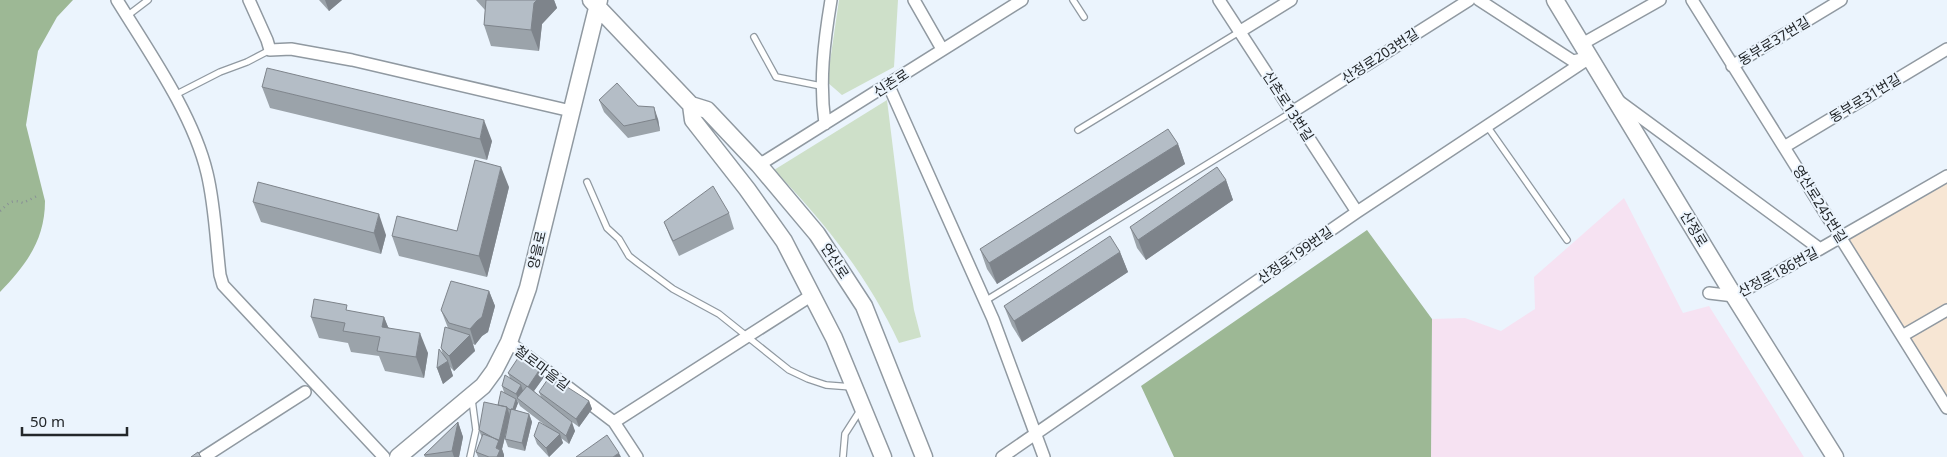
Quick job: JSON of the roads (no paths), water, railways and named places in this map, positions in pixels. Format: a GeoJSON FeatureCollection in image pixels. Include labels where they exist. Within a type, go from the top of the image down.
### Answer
{"type":"FeatureCollection","features":[{"type":"Feature","properties":{"kind":"street"},"geometry":{"type":"LineString","coordinates":[[117,0],[195,134],[207,173],[220,275],[223,285],[384,457]]}},
{"type":"Feature","properties":{"kind":"street"},"geometry":{"type":"LineString","coordinates":[[249,0],[270,50],[292,50],[352,60],[571,110]]}},
{"type":"Feature","properties":{"kind":"street"},"geometry":{"type":"LineString","coordinates":[[825,124],[822,86],[832,0]]}},
{"type":"Feature","properties":{"kind":"street"},"geometry":{"type":"LineString","coordinates":[[914,0],[942,50]]}},
{"type":"Feature","properties":{"kind":"street","name":"신촌로"},"geometry":{"type":"LineString","coordinates":[[759,165],[1022,0]]}},
{"type":"Feature","properties":{"kind":"street","name":"신촌로13번길"},"geometry":{"type":"LineString","coordinates":[[1219,0],[1357,212]]}},
{"type":"Feature","properties":{"kind":"street"},"geometry":{"type":"LineString","coordinates":[[1239,32],[1291,0]]}},
{"type":"Feature","properties":{"kind":"street","name":"산정로203번길"},"geometry":{"type":"LineString","coordinates":[[1292,112],[1469,0]]}},
{"type":"Feature","properties":{"kind":"street"},"geometry":{"type":"LineString","coordinates":[[1479,0],[1573,61],[1586,51]]}},
{"type":"Feature","properties":{"kind":"street","name":"산정로"},"geometry":{"type":"LineString","coordinates":[[1555,0],[1734,296],[1835,457]]}},
{"type":"Feature","properties":{"kind":"street","name":"산정로199번길"},"geometry":{"type":"LineString","coordinates":[[1002,457],[1357,212],[1487,126],[1586,51],[1660,0]]}},
{"type":"Feature","properties":{"kind":"street","name":"영산로245번길"},"geometry":{"type":"LineString","coordinates":[[1692,0],[1947,408]]}},
{"type":"Feature","properties":{"kind":"street","name":"동부로37번길"},"geometry":{"type":"LineString","coordinates":[[1732,66],[1841,0]]}},
{"type":"Feature","properties":{"kind":"street","name":"연산로"},"geometry":{"type":"LineString","coordinates":[[596,2],[691,105],[707,110],[759,165],[817,234],[864,306],[924,457]]}},
{"type":"Feature","properties":{"kind":"street","name":"양을로"},"geometry":{"type":"LineString","coordinates":[[398,457],[483,386],[494,371],[509,342],[528,288],[596,2]]}},
{"type":"Feature","properties":{"kind":"street","name":"동부로31번길"},"geometry":{"type":"LineString","coordinates":[[1784,148],[1947,49]]}},
{"type":"Feature","properties":{"kind":"street"},"geometry":{"type":"LineString","coordinates":[[888,84],[985,301],[1044,457]]}},
{"type":"Feature","properties":{"kind":"street"},"geometry":{"type":"LineString","coordinates":[[1616,99],[1820,249]]}},
{"type":"Feature","properties":{"kind":"street","name":"연산로"},"geometry":{"type":"LineString","coordinates":[[691,105],[693,120],[747,189],[784,241],[834,338],[883,457]]}},
{"type":"Feature","properties":{"kind":"street","name":"산정로186번길"},"geometry":{"type":"LineString","coordinates":[[1709,293],[1734,296],[1947,176]]}},
{"type":"Feature","properties":{"kind":"street"},"geometry":{"type":"LineString","coordinates":[[614,422],[812,295]]}},
{"type":"Feature","properties":{"kind":"street"},"geometry":{"type":"LineString","coordinates":[[1902,336],[1947,310]]}},
{"type":"Feature","properties":{"kind":"street","name":"철로마을길"},"geometry":{"type":"LineString","coordinates":[[509,342],[614,422],[637,457]]}},
{"type":"Feature","properties":{"kind":"street"},"geometry":{"type":"LineString","coordinates":[[204,457],[305,392]]}},
{"type":"Feature","properties":{"kind":"lane"},"geometry":{"type":"LineString","coordinates":[[127,16],[148,0]]}},
{"type":"Feature","properties":{"kind":"lane"},"geometry":{"type":"LineString","coordinates":[[1073,0],[1084,17]]}},
{"type":"Feature","properties":{"kind":"lane"},"geometry":{"type":"LineString","coordinates":[[1078,130],[1239,32]]}},
{"type":"Feature","properties":{"kind":"lane"},"geometry":{"type":"LineString","coordinates":[[754,37],[776,77],[822,86]]}},
{"type":"Feature","properties":{"kind":"lane"},"geometry":{"type":"LineString","coordinates":[[174,96],[220,72],[270,50]]}},
{"type":"Feature","properties":{"kind":"lane"},"geometry":{"type":"LineString","coordinates":[[985,301],[1292,112]]}},
{"type":"Feature","properties":{"kind":"lane"},"geometry":{"type":"LineString","coordinates":[[1487,126],[1567,240]]}},
{"type":"Feature","properties":{"kind":"lane"},"geometry":{"type":"LineString","coordinates":[[588,182],[607,228],[618,239],[629,256],[673,289],[719,314],[789,370],[826,385],[854,388]]}},
{"type":"Feature","properties":{"kind":"lane"},"geometry":{"type":"LineString","coordinates":[[470,457],[476,430],[472,395]]}},
{"type":"Feature","properties":{"kind":"lane"},"geometry":{"type":"LineString","coordinates":[[843,457],[845,434],[862,407]]}}]}
